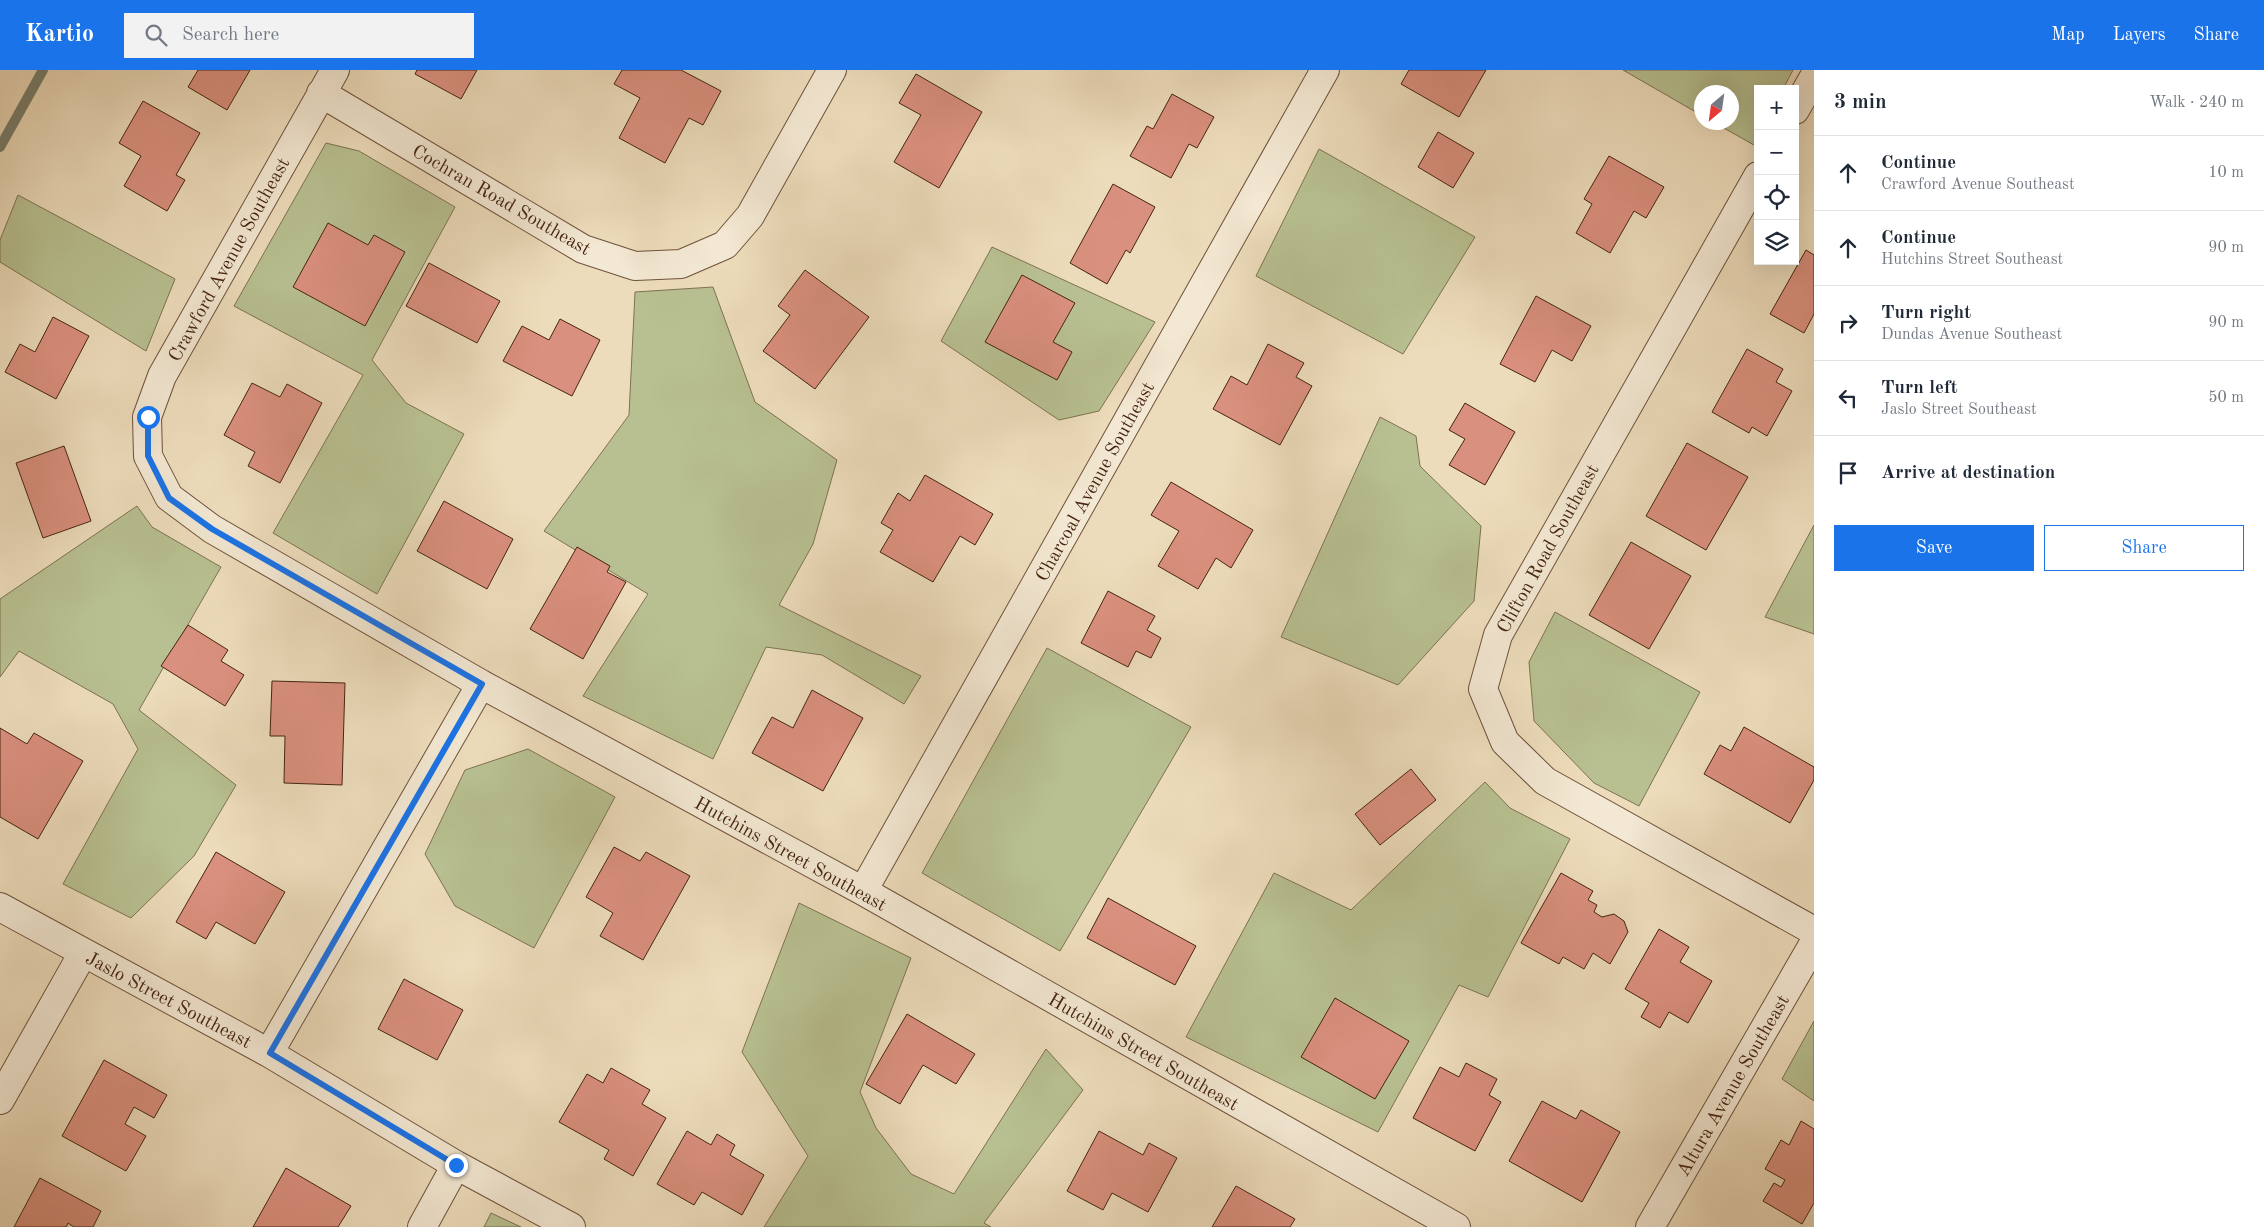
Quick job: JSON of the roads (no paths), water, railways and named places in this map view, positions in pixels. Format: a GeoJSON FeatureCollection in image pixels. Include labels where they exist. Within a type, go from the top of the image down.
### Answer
{"type":"FeatureCollection","features":[{"type":"Feature","properties":{"kind":"street","name":"Crawford Avenue Southeast"},"geometry":{"type":"LineString","coordinates":[[148,456],[148,417],[162,376],[335,70]]}},
{"type":"Feature","properties":{"kind":"street","name":"Cochran Road Southeast"},"geometry":{"type":"LineString","coordinates":[[322,94],[583,249],[635,266],[681,264],[725,245],[750,216],[832,70]]}},
{"type":"Feature","properties":{"kind":"street","name":"Charcoal Avenue Southeast"},"geometry":{"type":"LineString","coordinates":[[863,891],[1325,70]]}},
{"type":"Feature","properties":{"kind":"street"},"geometry":{"type":"LineString","coordinates":[[1799,103],[1814,77]]}},
{"type":"Feature","properties":{"kind":"street","name":"Clifton Road Southeast"},"geometry":{"type":"LineString","coordinates":[[1754,183],[1498,635],[1483,689],[1505,742],[1545,781],[1814,932]]}},
{"type":"Feature","properties":{"kind":"street","name":"Hutchins Street Southeast"},"geometry":{"type":"LineString","coordinates":[[148,456],[169,498],[212,529],[482,684],[863,891],[1416,1218],[1456,1227]]}},
{"type":"Feature","properties":{"kind":"street"},"geometry":{"type":"LineString","coordinates":[[270,1053],[482,684]]}},
{"type":"Feature","properties":{"kind":"street","name":"Jaslo Street Southeast"},"geometry":{"type":"LineString","coordinates":[[0,907],[270,1053],[456,1165],[571,1227]]}},
{"type":"Feature","properties":{"kind":"street","name":"Altura Avenue Southeast"},"geometry":{"type":"LineString","coordinates":[[1650,1227],[1814,943]]}},
{"type":"Feature","properties":{"kind":"street"},"geometry":{"type":"LineString","coordinates":[[0,1100],[83,953]]}},
{"type":"Feature","properties":{"kind":"street"},"geometry":{"type":"LineString","coordinates":[[422,1227],[456,1165]]}},
{"type":"Feature","properties":{"kind":"waterway"},"geometry":{"type":"LineString","coordinates":[[0,147],[43,70]]}}]}
